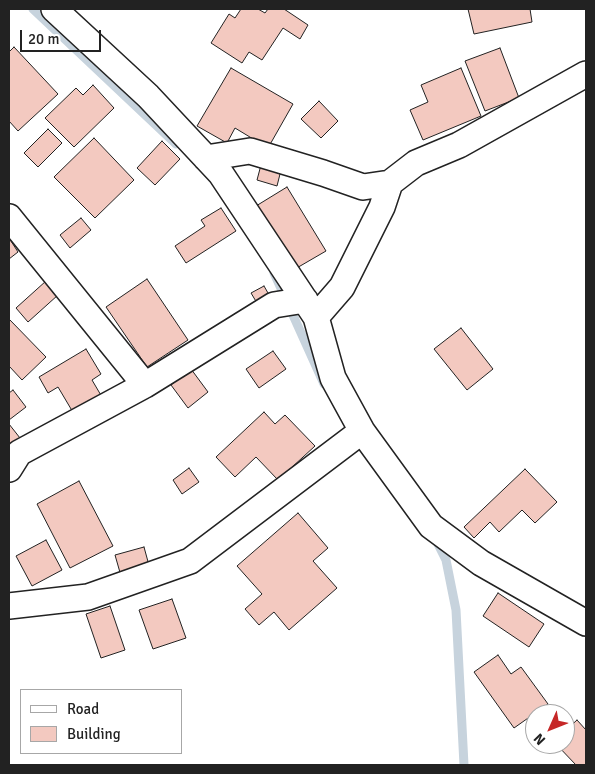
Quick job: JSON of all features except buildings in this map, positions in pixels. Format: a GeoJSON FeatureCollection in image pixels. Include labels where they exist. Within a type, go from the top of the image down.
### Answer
{"type":"FeatureCollection","features":[{"type":"Feature","properties":{"kind":"street"},"geometry":{"type":"LineString","coordinates":[[54,9],[148,96],[221,174],[299,306],[358,434],[431,526],[481,563],[586,624]]}},
{"type":"Feature","properties":{"kind":"street"},"geometry":{"type":"LineString","coordinates":[[206,158],[250,151],[363,187],[390,183],[416,163],[459,145],[586,74]]}},
{"type":"Feature","properties":{"kind":"street"},"geometry":{"type":"LineString","coordinates":[[9,469],[19,453],[144,386],[274,305],[299,306],[342,287],[382,207],[390,183]]}},
{"type":"Feature","properties":{"kind":"street"},"geometry":{"type":"LineString","coordinates":[[9,217],[144,386]]}},
{"type":"Feature","properties":{"kind":"street"},"geometry":{"type":"LineString","coordinates":[[9,606],[88,597],[190,561],[358,434]]}},
{"type":"Feature","properties":{"kind":"waterway"},"geometry":{"type":"LineString","coordinates":[[33,9],[176,144]]}},
{"type":"Feature","properties":{"kind":"waterway"},"geometry":{"type":"LineString","coordinates":[[274,273],[324,384]]}},
{"type":"Feature","properties":{"kind":"waterway"},"geometry":{"type":"LineString","coordinates":[[435,538],[446,560],[456,610],[464,765]]}}]}
